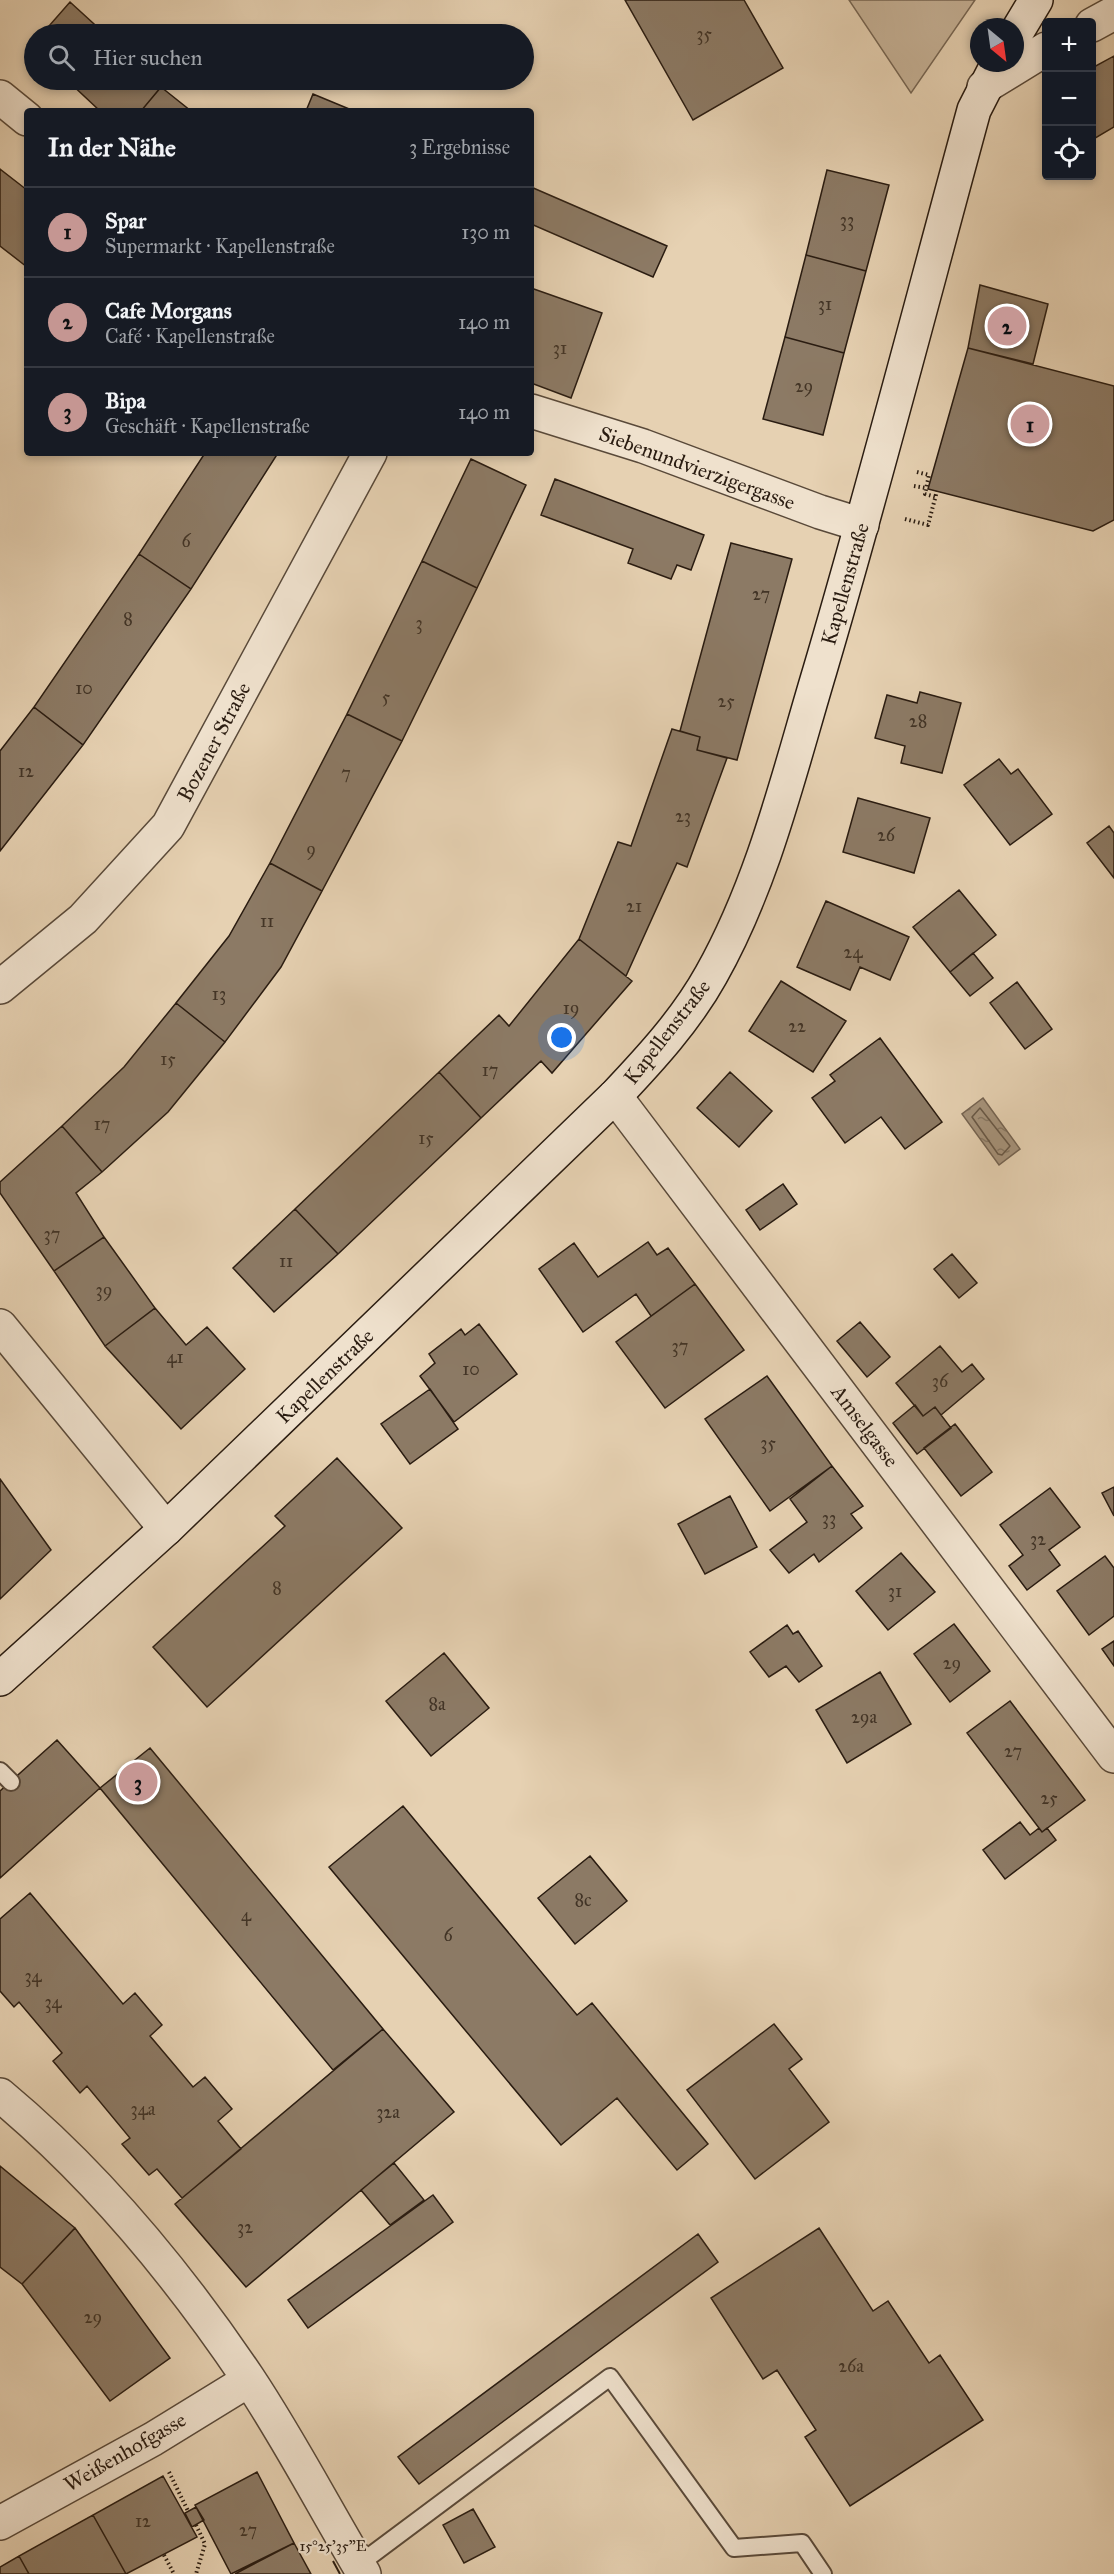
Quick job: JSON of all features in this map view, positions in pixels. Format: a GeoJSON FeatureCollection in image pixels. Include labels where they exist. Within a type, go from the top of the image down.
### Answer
{"type":"FeatureCollection","features":[{"type":"Feature","properties":{"kind":"street"},"geometry":{"type":"LineString","coordinates":[[1024,20],[1036,0]]}},
{"type":"Feature","properties":{"kind":"street"},"geometry":{"type":"LineString","coordinates":[[1096,23],[1114,13]]}},
{"type":"Feature","properties":{"kind":"street","name":"Kapellenstraße"},"geometry":{"type":"LineString","coordinates":[[0,1679],[166,1529],[615,1096],[648,1062],[682,1019],[710,977],[733,932],[766,850],[862,525],[974,110],[991,75],[1042,51]]}},
{"type":"Feature","properties":{"kind":"street"},"geometry":{"type":"LineString","coordinates":[[0,97],[24,117]]}},
{"type":"Feature","properties":{"kind":"street","name":"Siebenundvierzigergasse"},"geometry":{"type":"LineString","coordinates":[[534,412],[643,446],[820,512],[862,525]]}},
{"type":"Feature","properties":{"kind":"street","name":"Bozener Straße"},"geometry":{"type":"LineString","coordinates":[[0,987],[83,919],[168,826],[368,456]]}},
{"type":"Feature","properties":{"kind":"street","name":"Amselgasse"},"geometry":{"type":"LineString","coordinates":[[615,1096],[1114,1756]]}},
{"type":"Feature","properties":{"kind":"street"},"geometry":{"type":"LineString","coordinates":[[0,1326],[166,1529]]}},
{"type":"Feature","properties":{"kind":"street"},"geometry":{"type":"LineString","coordinates":[[0,2094],[33,2122],[150,2244],[249,2380],[361,2569]]}},
{"type":"Feature","properties":{"kind":"street","name":"Weißenhofgasse"},"geometry":{"type":"LineString","coordinates":[[0,2523],[153,2439],[249,2380]]}},
{"type":"Feature","properties":{"kind":"lane"},"geometry":{"type":"LineString","coordinates":[[361,2569],[610,2376],[734,2548],[802,2543],[823,2574]]}},
{"type":"Feature","properties":{"kind":"path"},"geometry":{"type":"LineString","coordinates":[[917,472],[929,476],[925,494],[936,497]]}},
{"type":"Feature","properties":{"kind":"path"},"geometry":{"type":"LineString","coordinates":[[914,486],[926,488]]}},
{"type":"Feature","properties":{"kind":"path"},"geometry":{"type":"LineString","coordinates":[[904,519],[928,525],[937,491]]}},
{"type":"Feature","properties":{"kind":"path"},"geometry":{"type":"LineString","coordinates":[[167,2468],[188,2511]]}},
{"type":"Feature","properties":{"kind":"path"},"geometry":{"type":"LineString","coordinates":[[196,2525],[205,2544],[196,2574]]}},
{"type":"Feature","properties":{"kind":"path"},"geometry":{"type":"LineString","coordinates":[[164,2555],[174,2574]]}},
{"type":"Feature","properties":{"kind":"shaded area"},"geometry":{"type":"Polygon","coordinates":[[[849,0],[975,0],[911,93],[849,0]]]}},
{"type":"Feature","properties":{"kind":"water"},"geometry":{"type":"Polygon","coordinates":[[[983,1098],[1020,1149],[999,1165],[962,1114],[983,1098]]]}},
{"type":"Feature","properties":{"kind":"building"},"geometry":{"type":"Polygon","coordinates":[[[625,0],[744,0],[783,68],[693,120],[625,0]]]}},
{"type":"Feature","properties":{"kind":"building"},"geometry":{"type":"Polygon","coordinates":[[[70,2],[94,24],[51,24],[70,2]]]}},
{"type":"Feature","properties":{"kind":"building"},"geometry":{"type":"Polygon","coordinates":[[[1114,56],[1114,127],[1096,138],[1096,72],[1096,66],[1114,56]]]}},
{"type":"Feature","properties":{"kind":"building"},"geometry":{"type":"Polygon","coordinates":[[[78,90],[158,90],[144,108],[97,108],[78,90]]]}},
{"type":"Feature","properties":{"kind":"building"},"geometry":{"type":"Polygon","coordinates":[[[158,90],[165,90],[187,108],[144,108],[158,90]]]}},
{"type":"Feature","properties":{"kind":"building"},"geometry":{"type":"Polygon","coordinates":[[[313,94],[347,108],[307,108],[313,94]]]}},
{"type":"Feature","properties":{"kind":"building"},"geometry":{"type":"Polygon","coordinates":[[[0,169],[24,188],[24,265],[0,246],[0,169]]]}},
{"type":"Feature","properties":{"kind":"building"},"geometry":{"type":"Polygon","coordinates":[[[827,170],[889,185],[866,271],[806,255],[827,170]]]}},
{"type":"Feature","properties":{"kind":"building"},"geometry":{"type":"Polygon","coordinates":[[[534,188],[667,246],[653,277],[534,225],[534,188]]]}},
{"type":"Feature","properties":{"kind":"building"},"geometry":{"type":"Polygon","coordinates":[[[806,255],[866,271],[844,353],[785,337],[806,255]]]}},
{"type":"Feature","properties":{"kind":"building"},"geometry":{"type":"Polygon","coordinates":[[[980,285],[1048,304],[1033,364],[968,348],[980,285]]]}},
{"type":"Feature","properties":{"kind":"building"},"geometry":{"type":"Polygon","coordinates":[[[534,289],[602,313],[571,398],[534,384],[534,289]]]}},
{"type":"Feature","properties":{"kind":"building"},"geometry":{"type":"Polygon","coordinates":[[[785,337],[844,353],[823,435],[763,419],[785,337]]]}},
{"type":"Feature","properties":{"kind":"building"},"geometry":{"type":"Polygon","coordinates":[[[968,348],[1114,386],[1114,520],[1093,531],[928,489],[968,348]]]}},
{"type":"Feature","properties":{"kind":"building"},"geometry":{"type":"Polygon","coordinates":[[[203,456],[276,456],[191,589],[139,554],[203,456]]]}},
{"type":"Feature","properties":{"kind":"building"},"geometry":{"type":"Polygon","coordinates":[[[471,459],[526,485],[477,588],[422,561],[471,459]]]}},
{"type":"Feature","properties":{"kind":"building"},"geometry":{"type":"Polygon","coordinates":[[[555,479],[704,535],[691,570],[677,565],[671,579],[628,563],[633,549],[541,515],[555,479]]]}},
{"type":"Feature","properties":{"kind":"building"},"geometry":{"type":"Polygon","coordinates":[[[731,543],[792,559],[737,760],[697,750],[700,737],[680,731],[731,543]]]}},
{"type":"Feature","properties":{"kind":"building"},"geometry":{"type":"Polygon","coordinates":[[[139,554],[191,589],[83,745],[34,707],[139,554]]]}},
{"type":"Feature","properties":{"kind":"building"},"geometry":{"type":"Polygon","coordinates":[[[422,561],[477,588],[402,741],[347,714],[422,561]]]}},
{"type":"Feature","properties":{"kind":"building"},"geometry":{"type":"Polygon","coordinates":[[[920,692],[961,703],[942,773],[901,763],[905,746],[875,738],[887,695],[917,703],[920,692]]]}},
{"type":"Feature","properties":{"kind":"building"},"geometry":{"type":"Polygon","coordinates":[[[34,707],[83,745],[0,851],[0,751],[34,707]]]}},
{"type":"Feature","properties":{"kind":"building"},"geometry":{"type":"Polygon","coordinates":[[[347,714],[402,741],[322,891],[270,863],[347,714]]]}},
{"type":"Feature","properties":{"kind":"building"},"geometry":{"type":"Polygon","coordinates":[[[672,729],[700,737],[697,750],[727,758],[687,867],[677,863],[626,976],[579,939],[618,842],[631,846],[672,729]]]}},
{"type":"Feature","properties":{"kind":"building"},"geometry":{"type":"Polygon","coordinates":[[[999,759],[1011,774],[1018,769],[1052,814],[1010,845],[964,785],[999,759]]]}},
{"type":"Feature","properties":{"kind":"building"},"geometry":{"type":"Polygon","coordinates":[[[858,798],[930,818],[914,873],[843,852],[858,798]]]}},
{"type":"Feature","properties":{"kind":"building"},"geometry":{"type":"Polygon","coordinates":[[[1109,826],[1114,833],[1114,878],[1087,843],[1109,826]]]}},
{"type":"Feature","properties":{"kind":"building"},"geometry":{"type":"Polygon","coordinates":[[[270,863],[322,891],[281,967],[225,1042],[176,1003],[229,936],[270,863]]]}},
{"type":"Feature","properties":{"kind":"building"},"geometry":{"type":"Polygon","coordinates":[[[959,890],[996,935],[950,972],[913,927],[959,890]]]}},
{"type":"Feature","properties":{"kind":"building"},"geometry":{"type":"Polygon","coordinates":[[[826,901],[909,937],[890,980],[860,967],[850,990],[797,967],[826,901]]]}},
{"type":"Feature","properties":{"kind":"building"},"geometry":{"type":"Polygon","coordinates":[[[579,939],[632,981],[552,1073],[541,1061],[481,1118],[439,1072],[499,1015],[509,1026],[579,939]]]}},
{"type":"Feature","properties":{"kind":"building"},"geometry":{"type":"Polygon","coordinates":[[[973,953],[993,978],[970,996],[950,972],[973,953]]]}},
{"type":"Feature","properties":{"kind":"building"},"geometry":{"type":"Polygon","coordinates":[[[781,981],[846,1021],[813,1072],[749,1031],[781,981]]]}},
{"type":"Feature","properties":{"kind":"building"},"geometry":{"type":"Polygon","coordinates":[[[1017,982],[1052,1029],[1025,1049],[990,1003],[1017,982]]]}},
{"type":"Feature","properties":{"kind":"building"},"geometry":{"type":"Polygon","coordinates":[[[176,1003],[225,1042],[168,1112],[102,1172],[62,1126],[124,1067],[176,1003]]]}},
{"type":"Feature","properties":{"kind":"building"},"geometry":{"type":"Polygon","coordinates":[[[880,1038],[942,1122],[905,1149],[881,1117],[845,1143],[812,1098],[835,1081],[830,1075],[880,1038]]]}},
{"type":"Feature","properties":{"kind":"building"},"geometry":{"type":"Polygon","coordinates":[[[439,1072],[481,1118],[338,1254],[295,1209],[439,1072]]]}},
{"type":"Feature","properties":{"kind":"building"},"geometry":{"type":"Polygon","coordinates":[[[730,1072],[772,1111],[739,1147],[697,1108],[730,1072]]]}},
{"type":"Feature","properties":{"kind":"building"},"geometry":{"type":"Polygon","coordinates":[[[62,1126],[102,1172],[76,1193],[104,1237],[54,1271],[0,1193],[0,1182],[62,1126]]]}},
{"type":"Feature","properties":{"kind":"building"},"geometry":{"type":"Polygon","coordinates":[[[783,1184],[797,1204],[760,1230],[746,1210],[783,1184]]]}},
{"type":"Feature","properties":{"kind":"building"},"geometry":{"type":"Polygon","coordinates":[[[295,1209],[338,1254],[274,1312],[233,1268],[295,1209]]]}},
{"type":"Feature","properties":{"kind":"building"},"geometry":{"type":"Polygon","coordinates":[[[104,1237],[155,1308],[105,1346],[54,1271],[104,1237]]]}},
{"type":"Feature","properties":{"kind":"building"},"geometry":{"type":"Polygon","coordinates":[[[648,1242],[657,1255],[668,1248],[695,1284],[651,1316],[636,1294],[583,1332],[539,1269],[574,1243],[598,1277],[648,1242]]]}},
{"type":"Feature","properties":{"kind":"building"},"geometry":{"type":"Polygon","coordinates":[[[952,1254],[977,1283],[959,1298],[934,1269],[952,1254]]]}},
{"type":"Feature","properties":{"kind":"building"},"geometry":{"type":"Polygon","coordinates":[[[695,1284],[744,1350],[665,1408],[616,1342],[695,1284]]]}},
{"type":"Feature","properties":{"kind":"building"},"geometry":{"type":"Polygon","coordinates":[[[155,1308],[186,1345],[207,1327],[245,1369],[181,1429],[105,1346],[155,1308]]]}},
{"type":"Feature","properties":{"kind":"building"},"geometry":{"type":"Polygon","coordinates":[[[860,1322],[890,1357],[867,1377],[837,1341],[860,1322]]]}},
{"type":"Feature","properties":{"kind":"building"},"geometry":{"type":"Polygon","coordinates":[[[479,1324],[517,1374],[454,1422],[420,1376],[435,1363],[429,1354],[461,1329],[465,1335],[479,1324]]]}},
{"type":"Feature","properties":{"kind":"building"},"geometry":{"type":"Polygon","coordinates":[[[940,1346],[962,1372],[972,1364],[984,1379],[941,1415],[935,1407],[923,1416],[896,1383],[940,1346]]]}},
{"type":"Feature","properties":{"kind":"building"},"geometry":{"type":"Polygon","coordinates":[[[767,1376],[832,1466],[770,1511],[705,1419],[767,1376]]]}},
{"type":"Feature","properties":{"kind":"building"},"geometry":{"type":"Polygon","coordinates":[[[430,1389],[458,1429],[410,1464],[381,1424],[430,1389]]]}},
{"type":"Feature","properties":{"kind":"building"},"geometry":{"type":"Polygon","coordinates":[[[915,1405],[923,1416],[935,1407],[951,1428],[917,1454],[893,1423],[915,1405]]]}},
{"type":"Feature","properties":{"kind":"building"},"geometry":{"type":"Polygon","coordinates":[[[955,1424],[992,1472],[961,1496],[924,1448],[955,1424]]]}},
{"type":"Feature","properties":{"kind":"building"},"geometry":{"type":"Polygon","coordinates":[[[337,1458],[402,1528],[207,1707],[153,1647],[285,1526],[275,1516],[337,1458]]]}},
{"type":"Feature","properties":{"kind":"building"},"geometry":{"type":"Polygon","coordinates":[[[832,1466],[863,1506],[851,1514],[862,1528],[819,1562],[814,1554],[789,1573],[770,1550],[807,1522],[790,1499],[832,1466]]]}},
{"type":"Feature","properties":{"kind":"building"},"geometry":{"type":"Polygon","coordinates":[[[0,1479],[51,1550],[0,1599],[0,1479]]]}},
{"type":"Feature","properties":{"kind":"building"},"geometry":{"type":"Polygon","coordinates":[[[1114,1487],[1114,1516],[1102,1493],[1114,1487]]]}},
{"type":"Feature","properties":{"kind":"building"},"geometry":{"type":"Polygon","coordinates":[[[1050,1488],[1080,1527],[1049,1550],[1060,1565],[1027,1590],[1009,1566],[1023,1555],[1000,1525],[1050,1488]]]}},
{"type":"Feature","properties":{"kind":"building"},"geometry":{"type":"Polygon","coordinates":[[[730,1496],[757,1547],[705,1574],[678,1524],[730,1496]]]}},
{"type":"Feature","properties":{"kind":"building"},"geometry":{"type":"Polygon","coordinates":[[[901,1553],[935,1592],[888,1630],[856,1591],[901,1553]]]}},
{"type":"Feature","properties":{"kind":"building"},"geometry":{"type":"Polygon","coordinates":[[[1105,1556],[1114,1568],[1114,1616],[1089,1635],[1057,1591],[1105,1556]]]}},
{"type":"Feature","properties":{"kind":"building"},"geometry":{"type":"Polygon","coordinates":[[[954,1624],[990,1671],[950,1702],[914,1654],[954,1624]]]}},
{"type":"Feature","properties":{"kind":"building"},"geometry":{"type":"Polygon","coordinates":[[[787,1625],[793,1634],[798,1631],[822,1666],[799,1682],[786,1666],[769,1677],[750,1652],[787,1625]]]}},
{"type":"Feature","properties":{"kind":"building"},"geometry":{"type":"Polygon","coordinates":[[[1114,1641],[1114,1666],[1102,1649],[1114,1641]]]}},
{"type":"Feature","properties":{"kind":"building"},"geometry":{"type":"Polygon","coordinates":[[[444,1653],[489,1708],[431,1756],[386,1701],[444,1653]]]}},
{"type":"Feature","properties":{"kind":"building"},"geometry":{"type":"Polygon","coordinates":[[[880,1672],[911,1724],[847,1763],[816,1710],[880,1672]]]}},
{"type":"Feature","properties":{"kind":"building"},"geometry":{"type":"Polygon","coordinates":[[[1010,1701],[1085,1800],[1042,1832],[967,1733],[1010,1701]]]}},
{"type":"Feature","properties":{"kind":"building"},"geometry":{"type":"Polygon","coordinates":[[[57,1740],[100,1788],[0,1878],[0,1791],[57,1740]]]}},
{"type":"Feature","properties":{"kind":"building"},"geometry":{"type":"Polygon","coordinates":[[[150,1748],[383,2029],[333,2070],[100,1788],[150,1748]]]}},
{"type":"Feature","properties":{"kind":"building"},"geometry":{"type":"Polygon","coordinates":[[[403,1806],[577,2015],[592,2003],[708,2144],[677,2170],[617,2098],[561,2145],[329,1867],[403,1806]]]}},
{"type":"Feature","properties":{"kind":"building"},"geometry":{"type":"Polygon","coordinates":[[[1020,1822],[1030,1835],[1039,1828],[1042,1832],[1047,1828],[1056,1840],[1005,1879],[983,1850],[1020,1822]]]}},
{"type":"Feature","properties":{"kind":"building"},"geometry":{"type":"Polygon","coordinates":[[[590,1856],[627,1901],[575,1944],[538,1898],[590,1856]]]}},
{"type":"Feature","properties":{"kind":"building"},"geometry":{"type":"Polygon","coordinates":[[[30,1893],[123,2004],[135,1993],[162,2025],[150,2036],[193,2087],[205,2077],[232,2109],[218,2121],[241,2149],[182,2198],[157,2169],[149,2175],[122,2144],[130,2138],[87,2086],[80,2093],[53,2061],[62,2053],[19,2002],[14,2007],[0,1991],[0,1919],[30,1893]]]}},
{"type":"Feature","properties":{"kind":"building"},"geometry":{"type":"Polygon","coordinates":[[[774,2024],[802,2059],[789,2069],[829,2122],[755,2179],[687,2090],[774,2024]]]}},
{"type":"Feature","properties":{"kind":"building"},"geometry":{"type":"Polygon","coordinates":[[[383,2029],[454,2112],[246,2287],[175,2204],[383,2029]]]}},
{"type":"Feature","properties":{"kind":"building"},"geometry":{"type":"Polygon","coordinates":[[[394,2163],[424,2200],[390,2225],[361,2190],[394,2163]]]}},
{"type":"Feature","properties":{"kind":"building"},"geometry":{"type":"Polygon","coordinates":[[[0,2166],[75,2228],[22,2284],[0,2267],[0,2166]]]}},
{"type":"Feature","properties":{"kind":"building"},"geometry":{"type":"Polygon","coordinates":[[[433,2195],[453,2222],[308,2328],[288,2300],[433,2195]]]}},
{"type":"Feature","properties":{"kind":"building"},"geometry":{"type":"Polygon","coordinates":[[[75,2228],[170,2358],[110,2401],[22,2284],[75,2228]]]}},
{"type":"Feature","properties":{"kind":"building"},"geometry":{"type":"Polygon","coordinates":[[[819,2228],[873,2311],[888,2301],[929,2363],[940,2355],[983,2420],[850,2506],[805,2437],[816,2430],[777,2370],[763,2379],[711,2298],[819,2228]]]}},
{"type":"Feature","properties":{"kind":"building"},"geometry":{"type":"Polygon","coordinates":[[[698,2234],[718,2262],[419,2484],[398,2457],[698,2234]]]}},
{"type":"Feature","properties":{"kind":"building"},"geometry":{"type":"Polygon","coordinates":[[[257,2472],[294,2543],[231,2574],[195,2505],[257,2472]]]}},
{"type":"Feature","properties":{"kind":"building"},"geometry":{"type":"Polygon","coordinates":[[[163,2476],[197,2537],[126,2574],[93,2515],[163,2476]]]}},
{"type":"Feature","properties":{"kind":"building"},"geometry":{"type":"Polygon","coordinates":[[[196,2507],[204,2520],[192,2527],[185,2513],[196,2507]]]}},
{"type":"Feature","properties":{"kind":"building"},"geometry":{"type":"Polygon","coordinates":[[[473,2509],[495,2547],[464,2563],[443,2525],[473,2509]]]}},
{"type":"Feature","properties":{"kind":"building"},"geometry":{"type":"Polygon","coordinates":[[[93,2515],[126,2574],[29,2574],[19,2556],[93,2515]]]}},
{"type":"Feature","properties":{"kind":"building"},"geometry":{"type":"Polygon","coordinates":[[[294,2543],[311,2574],[235,2574],[294,2543]]]}},
{"type":"Feature","properties":{"kind":"building"},"geometry":{"type":"Polygon","coordinates":[[[19,2556],[29,2574],[0,2574],[0,2567],[19,2556]]]}},
{"type":"Feature","properties":{"kind":"place","name":"Cafe Morgans"},"geometry":{"type":"Point","coordinates":[1007,326]}},
{"type":"Feature","properties":{"kind":"place","name":"Spar"},"geometry":{"type":"Point","coordinates":[1030,424]}},
{"type":"Feature","properties":{"kind":"place","name":"Bipa"},"geometry":{"type":"Point","coordinates":[138,1782]}}]}
